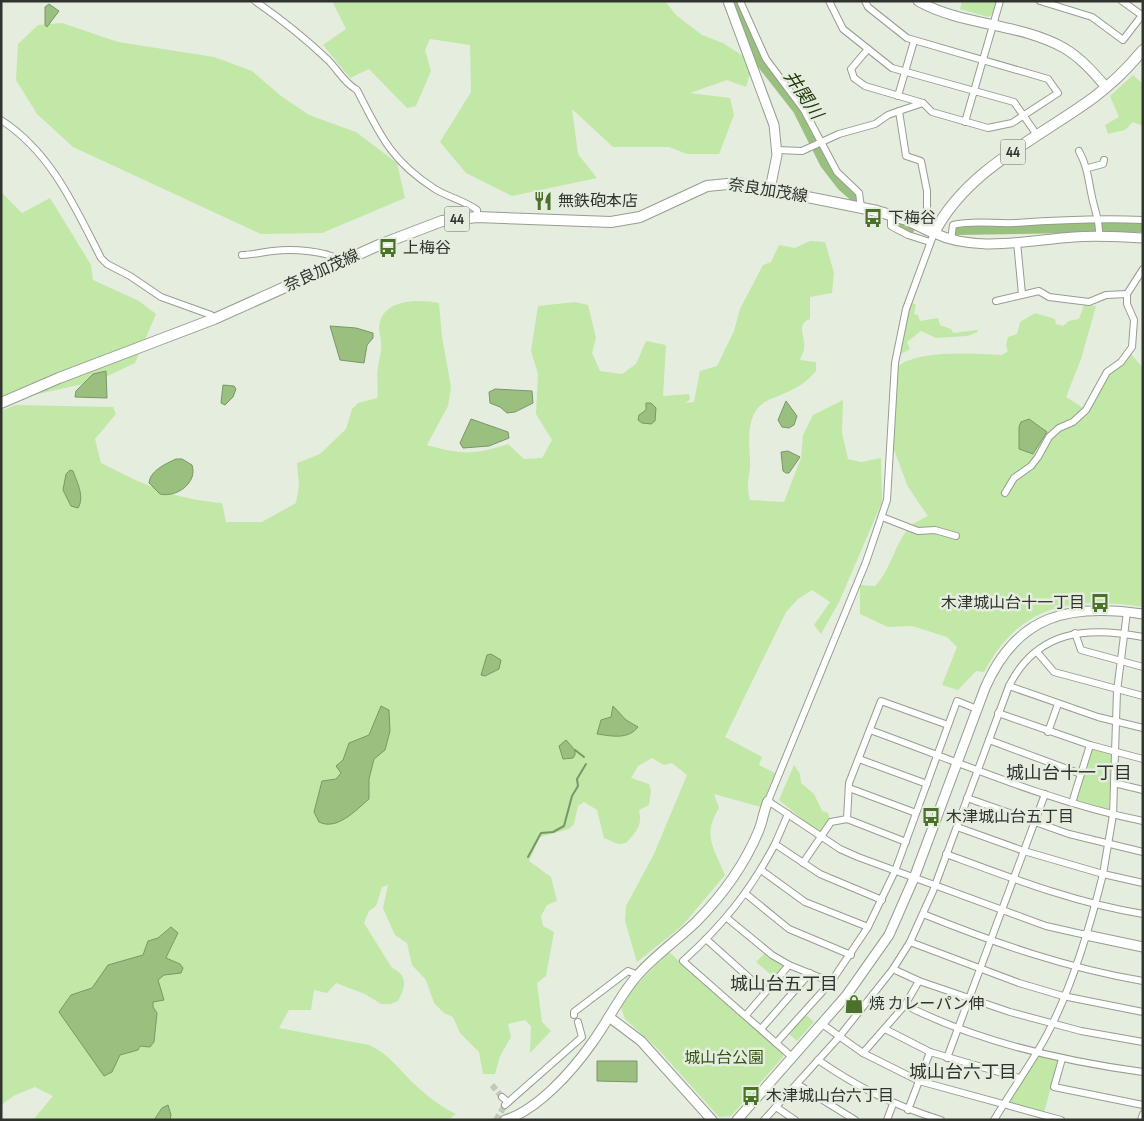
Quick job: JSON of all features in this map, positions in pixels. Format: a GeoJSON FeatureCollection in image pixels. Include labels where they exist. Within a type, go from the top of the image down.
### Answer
{"type":"FeatureCollection","features":[{"type":"Feature","properties":{"kind":"main road","name":"44"},"geometry":{"type":"LineString","coordinates":[[932,237],[947,210],[962,192],[988,169],[1106,87],[1143,50]]}},
{"type":"Feature","properties":{"kind":"main road","name":"奈良加茂線"},"geometry":{"type":"LineString","coordinates":[[1,403],[59,378],[214,319],[431,225],[476,217],[611,222],[640,217],[707,186],[738,183],[891,214],[932,237]]}},
{"type":"Feature","properties":{"kind":"street"},"geometry":{"type":"LineString","coordinates":[[255,1],[310,43],[329,61],[349,86],[357,90],[387,147],[409,171],[445,195],[472,206],[477,210],[476,217]]}},
{"type":"Feature","properties":{"kind":"street"},"geometry":{"type":"LineString","coordinates":[[728,1],[774,125],[777,150],[770,189]]}},
{"type":"Feature","properties":{"kind":"street"},"geometry":{"type":"LineString","coordinates":[[740,1],[766,60],[804,110],[837,172],[860,193],[861,207]]}},
{"type":"Feature","properties":{"kind":"street"},"geometry":{"type":"LineString","coordinates":[[865,1],[868,8],[907,38],[1048,79],[1058,93],[1012,123],[988,128],[932,112],[923,103],[865,86],[851,74],[851,69],[868,49]]}},
{"type":"Feature","properties":{"kind":"street"},"geometry":{"type":"LineString","coordinates":[[918,1],[941,10],[1047,41],[1063,48],[1085,64],[1106,87]]}},
{"type":"Feature","properties":{"kind":"street"},"geometry":{"type":"LineString","coordinates":[[965,122],[1000,1]]}},
{"type":"Feature","properties":{"kind":"street"},"geometry":{"type":"LineString","coordinates":[[1040,1],[1092,17],[1123,40],[1142,15],[1122,1]]}},
{"type":"Feature","properties":{"kind":"street"},"geometry":{"type":"LineString","coordinates":[[831,2],[844,29],[892,68],[1014,102],[1037,135]]}},
{"type":"Feature","properties":{"kind":"street"},"geometry":{"type":"LineString","coordinates":[[898,96],[914,41]]}},
{"type":"Feature","properties":{"kind":"street"},"geometry":{"type":"LineString","coordinates":[[777,150],[802,151],[875,124],[888,115],[923,103]]}},
{"type":"Feature","properties":{"kind":"street"},"geometry":{"type":"LineString","coordinates":[[505,1120],[526,1111],[544,1096],[579,1059],[609,1017],[620,997],[638,975],[696,921],[726,886],[756,838],[768,801],[866,562],[882,518],[889,479],[895,363],[906,309],[932,237],[926,208],[927,191],[921,161],[906,156],[899,112]]}},
{"type":"Feature","properties":{"kind":"street"},"geometry":{"type":"LineString","coordinates":[[1,120],[20,134],[44,157],[58,176],[101,258],[107,264],[130,276],[161,297],[211,315],[214,319]]}},
{"type":"Feature","properties":{"kind":"street"},"geometry":{"type":"LineString","coordinates":[[1079,151],[1088,168],[1092,200],[1099,218],[1099,233]]}},
{"type":"Feature","properties":{"kind":"street"},"geometry":{"type":"LineString","coordinates":[[1088,168],[1098,167],[1103,164],[1104,160]]}},
{"type":"Feature","properties":{"kind":"street"},"geometry":{"type":"LineString","coordinates":[[951,240],[953,225],[957,224],[1099,218],[1143,220]]}},
{"type":"Feature","properties":{"kind":"street"},"geometry":{"type":"LineString","coordinates":[[932,237],[970,243],[1017,242],[1099,233],[1143,238]]}},
{"type":"Feature","properties":{"kind":"street"},"geometry":{"type":"LineString","coordinates":[[1017,242],[1022,294]]}},
{"type":"Feature","properties":{"kind":"street"},"geometry":{"type":"LineString","coordinates":[[242,255],[273,251],[308,251],[338,258],[342,262]]}},
{"type":"Feature","properties":{"kind":"street"},"geometry":{"type":"LineString","coordinates":[[1005,493],[1014,478],[1031,466],[1049,437],[1059,428],[1073,422],[1086,410],[1107,372],[1121,362],[1132,347],[1134,320],[1127,304],[1127,294],[1143,269]]}},
{"type":"Feature","properties":{"kind":"street"},"geometry":{"type":"LineString","coordinates":[[996,301],[1040,291],[1049,297],[1089,302],[1106,295],[1127,294]]}},
{"type":"Feature","properties":{"kind":"street"},"geometry":{"type":"LineString","coordinates":[[882,518],[918,531],[935,530],[956,536]]}},
{"type":"Feature","properties":{"kind":"street"},"geometry":{"type":"LineString","coordinates":[[736,1120],[822,1024],[863,974],[889,935],[914,878],[977,709],[998,662],[1010,647],[1033,627],[1071,612],[1099,609],[1143,614]]}},
{"type":"Feature","properties":{"kind":"street"},"geometry":{"type":"LineString","coordinates":[[994,1120],[1037,1052],[1051,1023],[1076,967],[1096,904],[1113,815],[1116,691],[1127,612]]}},
{"type":"Feature","properties":{"kind":"street"},"geometry":{"type":"LineString","coordinates":[[764,1120],[839,1036],[893,969],[910,942],[935,886],[998,713],[1018,670],[1036,652],[1060,637],[1075,633],[1098,630],[1143,637]]}},
{"type":"Feature","properties":{"kind":"street"},"geometry":{"type":"LineString","coordinates":[[1075,633],[1081,650],[1143,667]]}},
{"type":"Feature","properties":{"kind":"street"},"geometry":{"type":"LineString","coordinates":[[1036,652],[1054,672],[1116,691],[1143,696]]}},
{"type":"Feature","properties":{"kind":"street"},"geometry":{"type":"LineString","coordinates":[[1009,686],[1115,722],[1143,728]]}},
{"type":"Feature","properties":{"kind":"street"},"geometry":{"type":"LineString","coordinates":[[847,819],[849,788],[881,700],[948,725]]}},
{"type":"Feature","properties":{"kind":"street"},"geometry":{"type":"LineString","coordinates":[[776,1043],[830,982],[851,955],[868,927],[895,871],[957,701],[977,709]]}},
{"type":"Feature","properties":{"kind":"street"},"geometry":{"type":"LineString","coordinates":[[1048,732],[1058,704]]}},
{"type":"Feature","properties":{"kind":"street"},"geometry":{"type":"LineString","coordinates":[[998,713],[1090,746],[1143,758]]}},
{"type":"Feature","properties":{"kind":"street"},"geometry":{"type":"LineString","coordinates":[[870,730],[1072,803],[1113,815],[1143,821]]}},
{"type":"Feature","properties":{"kind":"street"},"geometry":{"type":"LineString","coordinates":[[989,740],[1081,774]]}},
{"type":"Feature","properties":{"kind":"street"},"geometry":{"type":"LineString","coordinates":[[1072,803],[1090,746]]}},
{"type":"Feature","properties":{"kind":"street"},"geometry":{"type":"LineString","coordinates":[[859,759],[927,784]]}},
{"type":"Feature","properties":{"kind":"street"},"geometry":{"type":"LineString","coordinates":[[1114,783],[1143,790]]}},
{"type":"Feature","properties":{"kind":"street"},"geometry":{"type":"LineString","coordinates":[[849,788],[916,813]]}},
{"type":"Feature","properties":{"kind":"street"},"geometry":{"type":"LineString","coordinates":[[947,1058],[1046,794]]}},
{"type":"Feature","properties":{"kind":"street"},"geometry":{"type":"LineString","coordinates":[[967,798],[1035,822],[1108,844],[1143,852]]}},
{"type":"Feature","properties":{"kind":"street"},"geometry":{"type":"LineString","coordinates":[[768,801],[840,850],[1046,926],[1143,947]]}},
{"type":"Feature","properties":{"kind":"street"},"geometry":{"type":"LineString","coordinates":[[788,814],[775,844],[746,894],[727,918],[683,961],[792,1057]]}},
{"type":"Feature","properties":{"kind":"street"},"geometry":{"type":"LineString","coordinates":[[803,863],[831,822],[847,819],[906,842]]}},
{"type":"Feature","properties":{"kind":"street"},"geometry":{"type":"LineString","coordinates":[[957,827],[1024,851],[1103,874],[1143,883]]}},
{"type":"Feature","properties":{"kind":"street"},"geometry":{"type":"LineString","coordinates":[[775,844],[820,874],[882,900]]}},
{"type":"Feature","properties":{"kind":"street"},"geometry":{"type":"LineString","coordinates":[[946,854],[1014,879],[1096,904],[1143,914]]}},
{"type":"Feature","properties":{"kind":"street"},"geometry":{"type":"LineString","coordinates":[[761,870],[805,902],[868,927]]}},
{"type":"Feature","properties":{"kind":"street"},"geometry":{"type":"LineString","coordinates":[[746,894],[789,928],[851,955]]}},
{"type":"Feature","properties":{"kind":"street"},"geometry":{"type":"LineString","coordinates":[[923,914],[990,942],[1076,967],[1143,981]]}},
{"type":"Feature","properties":{"kind":"street"},"geometry":{"type":"LineString","coordinates":[[727,918],[760,946],[789,965],[830,982]]}},
{"type":"Feature","properties":{"kind":"street"},"geometry":{"type":"LineString","coordinates":[[706,940],[766,992]]}},
{"type":"Feature","properties":{"kind":"street"},"geometry":{"type":"LineString","coordinates":[[910,942],[980,969],[1063,996],[1143,1012]]}},
{"type":"Feature","properties":{"kind":"street"},"geometry":{"type":"LineString","coordinates":[[746,1015],[789,965]]}},
{"type":"Feature","properties":{"kind":"street"},"geometry":{"type":"LineString","coordinates":[[893,969],[919,982],[1051,1023],[1143,1042]]}},
{"type":"Feature","properties":{"kind":"street"},"geometry":{"type":"LineString","coordinates":[[574,1015],[574,1012],[628,971],[638,975]]}},
{"type":"Feature","properties":{"kind":"street"},"geometry":{"type":"LineString","coordinates":[[761,1029],[810,973]]}},
{"type":"Feature","properties":{"kind":"street"},"geometry":{"type":"LineString","coordinates":[[863,1053],[905,1005],[919,982]]}},
{"type":"Feature","properties":{"kind":"street"},"geometry":{"type":"LineString","coordinates":[[905,1005],[958,1028],[1037,1052],[1062,1059],[1143,1072]]}},
{"type":"Feature","properties":{"kind":"street"},"geometry":{"type":"LineString","coordinates":[[609,1017],[641,1041],[712,1120]]}},
{"type":"Feature","properties":{"kind":"street"},"geometry":{"type":"LineString","coordinates":[[502,1096],[506,1104],[582,1037],[578,1022]]}},
{"type":"Feature","properties":{"kind":"street"},"geometry":{"type":"LineString","coordinates":[[822,1024],[863,1053],[919,1081],[1061,1120]]}},
{"type":"Feature","properties":{"kind":"street"},"geometry":{"type":"LineString","coordinates":[[885,1029],[930,1052],[1019,1078]]}},
{"type":"Feature","properties":{"kind":"street"},"geometry":{"type":"LineString","coordinates":[[908,1110],[930,1052]]}},
{"type":"Feature","properties":{"kind":"street"},"geometry":{"type":"LineString","coordinates":[[1062,1059],[1054,1086],[1143,1105]]}},
{"type":"Feature","properties":{"kind":"street"},"geometry":{"type":"LineString","coordinates":[[818,1060],[844,1078],[893,1104],[940,1120]]}},
{"type":"Feature","properties":{"kind":"street"},"geometry":{"type":"LineString","coordinates":[[797,1084],[855,1120]]}},
{"type":"Feature","properties":{"kind":"street"},"geometry":{"type":"LineString","coordinates":[[887,1120],[893,1104]]}},
{"type":"Feature","properties":{"kind":"street"},"geometry":{"type":"LineString","coordinates":[[776,1107],[795,1120]]}},
{"type":"Feature","properties":{"kind":"street"},"geometry":{"type":"LineString","coordinates":[[1141,1120],[1143,1114]]}},
{"type":"Feature","properties":{"kind":"green space"},"geometry":{"type":"Polygon","coordinates":[[[332,1],[665,1],[676,15],[702,35],[723,43],[743,56],[750,74],[746,87],[727,80],[690,93],[730,98],[734,115],[719,154],[687,154],[669,147],[613,147],[572,109],[578,154],[597,178],[512,196],[466,173],[440,142],[471,92],[470,45],[430,39],[425,50],[431,71],[416,106],[407,108],[369,69],[350,78],[323,45],[346,29],[332,1]]]}},
{"type":"Feature","properties":{"kind":"green space"},"geometry":{"type":"Polygon","coordinates":[[[962,1],[996,1],[992,15],[988,17],[960,9],[962,1]]]}},
{"type":"Feature","properties":{"kind":"green space"},"geometry":{"type":"Polygon","coordinates":[[[62,23],[118,42],[214,57],[252,71],[281,96],[309,115],[356,132],[397,163],[405,198],[322,233],[261,234],[73,147],[37,114],[16,80],[18,44],[38,25],[62,23]]]}},
{"type":"Feature","properties":{"kind":"green space"},"geometry":{"type":"Polygon","coordinates":[[[1133,75],[1143,84],[1143,126],[1133,122],[1125,130],[1108,134],[1105,125],[1119,117],[1110,96],[1133,75]]]}},
{"type":"Feature","properties":{"kind":"green space"},"geometry":{"type":"Polygon","coordinates":[[[1,192],[22,213],[50,198],[91,265],[93,280],[139,301],[156,314],[135,363],[97,381],[1,402],[1,192]]]}},
{"type":"Feature","properties":{"kind":"green space"},"geometry":{"type":"Polygon","coordinates":[[[810,241],[825,242],[834,273],[832,293],[810,297],[810,319],[803,324],[802,328],[804,351],[800,360],[816,362],[816,371],[803,383],[790,391],[767,401],[759,407],[752,418],[749,434],[750,465],[748,488],[750,500],[784,502],[801,458],[803,435],[813,415],[843,400],[842,433],[848,459],[861,462],[881,458],[882,502],[839,602],[821,634],[814,625],[830,602],[812,590],[798,599],[786,612],[725,737],[762,757],[759,765],[775,773],[761,807],[714,794],[719,808],[711,826],[712,842],[725,875],[682,926],[637,962],[625,921],[626,906],[654,854],[687,775],[672,763],[664,765],[652,758],[638,766],[631,778],[649,784],[651,791],[649,805],[639,810],[640,820],[636,832],[626,843],[618,844],[604,838],[597,810],[584,802],[578,806],[574,824],[569,829],[540,837],[529,861],[551,877],[557,901],[547,905],[541,916],[543,926],[554,932],[546,976],[537,983],[542,1022],[551,1031],[530,1053],[531,1026],[525,1020],[508,1024],[511,1037],[500,1056],[495,1074],[483,1074],[479,1052],[460,1033],[453,1017],[444,1013],[434,1003],[426,980],[412,965],[407,943],[395,935],[383,908],[388,885],[382,887],[376,906],[369,911],[364,923],[392,968],[401,974],[403,978],[403,991],[398,1001],[390,1004],[381,1004],[365,994],[336,983],[327,993],[314,990],[311,1010],[289,1010],[279,1028],[369,1045],[376,1048],[428,1096],[456,1114],[448,1120],[33,1120],[53,1096],[35,1087],[15,1095],[1,1105],[1,411],[15,405],[113,407],[116,414],[95,439],[101,463],[160,490],[189,498],[222,503],[226,522],[262,522],[296,503],[299,485],[297,463],[320,454],[346,429],[352,409],[358,403],[377,398],[377,371],[381,352],[379,328],[381,318],[386,311],[394,306],[412,301],[439,303],[442,337],[451,387],[448,406],[427,445],[450,451],[477,452],[508,444],[524,459],[542,458],[552,440],[536,414],[538,374],[531,351],[538,306],[575,302],[588,305],[596,338],[592,353],[600,371],[622,374],[636,364],[646,341],[666,345],[663,396],[689,394],[690,399],[686,403],[694,402],[700,371],[717,366],[734,331],[740,309],[763,265],[771,262],[779,245],[795,248],[810,241]]]}},
{"type":"Feature","properties":{"kind":"green space"},"geometry":{"type":"Polygon","coordinates":[[[911,302],[916,305],[914,314],[918,315],[920,321],[938,318],[940,325],[951,329],[953,333],[977,330],[978,332],[967,336],[936,338],[921,331],[907,342],[910,349],[899,355],[911,302]]]}},
{"type":"Feature","properties":{"kind":"green space"},"geometry":{"type":"Polygon","coordinates":[[[1084,305],[1096,306],[1081,359],[1066,397],[1088,411],[1108,374],[1123,365],[1131,354],[1143,368],[1143,607],[1094,603],[1071,605],[1051,610],[1032,619],[1014,632],[998,649],[984,672],[976,671],[958,690],[942,685],[957,647],[947,637],[912,626],[888,627],[860,614],[860,585],[875,586],[886,572],[907,530],[928,516],[908,487],[893,447],[897,367],[919,357],[933,355],[1002,355],[1008,351],[1006,345],[1008,337],[1017,334],[1020,322],[1035,313],[1055,319],[1056,324],[1063,326],[1069,321],[1079,319],[1084,305]],[[1047,433],[1020,437],[1019,449],[1032,454],[1035,453],[1047,433]]]}},
{"type":"Feature","properties":{"kind":"green space"},"geometry":{"type":"Polygon","coordinates":[[[1091,749],[1112,756],[1109,809],[1107,811],[1076,802],[1075,799],[1091,749]]]}},
{"type":"Feature","properties":{"kind":"green space"},"geometry":{"type":"Polygon","coordinates":[[[794,765],[800,774],[801,783],[814,794],[822,811],[828,813],[830,819],[822,832],[818,832],[779,800],[794,765]]]}},
{"type":"Feature","properties":{"kind":"green space","name":"城山台公園"},"geometry":{"type":"Polygon","coordinates":[[[669,952],[783,1054],[783,1057],[731,1116],[719,1117],[657,1048],[625,1019],[621,1007],[636,985],[669,952]]]}},
{"type":"Feature","properties":{"kind":"green space"},"geometry":{"type":"Polygon","coordinates":[[[765,953],[784,965],[784,968],[775,978],[756,962],[765,953]]]}},
{"type":"Feature","properties":{"kind":"green space"},"geometry":{"type":"Polygon","coordinates":[[[805,1014],[814,1022],[797,1041],[788,1033],[805,1014]]]}},
{"type":"Feature","properties":{"kind":"green space"},"geometry":{"type":"Polygon","coordinates":[[[1040,1055],[1058,1061],[1044,1113],[1010,1104],[1009,1101],[1040,1055]]]}},
{"type":"Feature","properties":{"kind":"shaded area"},"geometry":{"type":"Polygon","coordinates":[[[49,4],[59,11],[47,27],[45,25],[45,7],[49,4]]]}},
{"type":"Feature","properties":{"kind":"shaded area"},"geometry":{"type":"Polygon","coordinates":[[[330,326],[356,328],[373,333],[373,338],[367,345],[364,363],[340,360],[330,326]]]}},
{"type":"Feature","properties":{"kind":"shaded area"},"geometry":{"type":"Polygon","coordinates":[[[106,371],[107,398],[75,397],[76,391],[93,374],[106,371]]]}},
{"type":"Feature","properties":{"kind":"shaded area"},"geometry":{"type":"Polygon","coordinates":[[[223,385],[234,386],[236,389],[233,397],[225,405],[221,403],[223,385]]]}},
{"type":"Feature","properties":{"kind":"shaded area"},"geometry":{"type":"Polygon","coordinates":[[[495,389],[532,391],[533,403],[515,412],[507,413],[500,407],[490,403],[489,392],[495,389]]]}},
{"type":"Feature","properties":{"kind":"shaded area"},"geometry":{"type":"Polygon","coordinates":[[[786,401],[797,416],[794,425],[789,428],[782,427],[778,420],[786,401]]]}},
{"type":"Feature","properties":{"kind":"shaded area"},"geometry":{"type":"Polygon","coordinates":[[[646,403],[651,403],[656,408],[655,421],[651,424],[642,423],[638,420],[639,415],[646,410],[646,403]]]}},
{"type":"Feature","properties":{"kind":"shaded area"},"geometry":{"type":"Polygon","coordinates":[[[471,419],[508,432],[509,438],[489,446],[463,448],[460,443],[471,419]]]}},
{"type":"Feature","properties":{"kind":"shaded area"},"geometry":{"type":"Polygon","coordinates":[[[1029,419],[1047,432],[1033,454],[1019,449],[1019,427],[1021,422],[1029,419]]]}},
{"type":"Feature","properties":{"kind":"shaded area"},"geometry":{"type":"Polygon","coordinates":[[[788,451],[800,457],[789,473],[786,473],[783,471],[781,452],[788,451]]]}},
{"type":"Feature","properties":{"kind":"shaded area"},"geometry":{"type":"Polygon","coordinates":[[[176,459],[182,459],[192,465],[192,478],[184,488],[173,494],[160,494],[149,483],[150,479],[159,468],[176,459]]]}},
{"type":"Feature","properties":{"kind":"shaded area"},"geometry":{"type":"Polygon","coordinates":[[[70,470],[73,471],[80,490],[81,499],[78,508],[71,506],[63,490],[66,474],[70,470]]]}},
{"type":"Feature","properties":{"kind":"shaded area"},"geometry":{"type":"Polygon","coordinates":[[[491,654],[501,660],[499,669],[485,676],[481,675],[487,655],[491,654]]]}},
{"type":"Feature","properties":{"kind":"shaded area"},"geometry":{"type":"Polygon","coordinates":[[[381,706],[389,710],[390,731],[385,750],[374,759],[369,779],[369,799],[339,822],[326,824],[319,822],[314,812],[322,781],[336,779],[341,773],[336,766],[343,760],[349,743],[369,735],[381,706]]]}},
{"type":"Feature","properties":{"kind":"shaded area"},"geometry":{"type":"Polygon","coordinates":[[[613,706],[626,720],[638,727],[634,731],[619,736],[597,734],[601,720],[611,717],[613,706]]]}},
{"type":"Feature","properties":{"kind":"shaded area"},"geometry":{"type":"Polygon","coordinates":[[[566,740],[575,750],[573,758],[563,759],[559,746],[566,740]]]}},
{"type":"Feature","properties":{"kind":"shaded area"},"geometry":{"type":"Polygon","coordinates":[[[171,927],[178,933],[166,958],[180,964],[183,968],[181,973],[164,975],[158,980],[164,1000],[153,1002],[153,1007],[157,1013],[154,1042],[150,1047],[140,1046],[138,1050],[120,1055],[112,1072],[104,1076],[59,1012],[71,995],[92,988],[108,965],[143,955],[148,941],[158,938],[171,927]]]}},
{"type":"Feature","properties":{"kind":"shaded area"},"geometry":{"type":"Polygon","coordinates":[[[597,1061],[637,1061],[637,1082],[597,1081],[597,1061]]]}},
{"type":"Feature","properties":{"kind":"shaded area"},"geometry":{"type":"Polygon","coordinates":[[[168,1105],[171,1115],[170,1120],[154,1120],[162,1108],[168,1105]]]}},
{"type":"Feature","properties":{"kind":"waterway","name":"井関川"},"geometry":{"type":"LineString","coordinates":[[735,1],[762,64],[798,110],[825,164],[842,186],[857,199]]}},
{"type":"Feature","properties":{"kind":"waterway","name":"井関川"},"geometry":{"type":"LineString","coordinates":[[898,226],[909,230]]}},
{"type":"Feature","properties":{"kind":"waterway","name":"井関川"},"geometry":{"type":"LineString","coordinates":[[956,230],[1143,227]]}},
{"type":"Feature","properties":{"kind":"waterway"},"geometry":{"type":"LineString","coordinates":[[575,750],[584,757]]}},
{"type":"Feature","properties":{"kind":"waterway"},"geometry":{"type":"LineString","coordinates":[[528,857],[541,833],[553,832],[564,826],[572,796],[578,786],[577,779],[586,764]]}},
{"type":"Feature","properties":{"kind":"tunnel"},"geometry":{"type":"LineString","coordinates":[[492,1085],[502,1097]]}},
{"type":"Feature","properties":{"kind":"tunnel"},"geometry":{"type":"LineString","coordinates":[[496,1120],[505,1105]]}},
{"type":"Feature","properties":{"kind":"place","name":"無鉄砲本店"},"geometry":{"type":"Point","coordinates":[543,201]}},
{"type":"Feature","properties":{"kind":"place","name":"下梅谷"},"geometry":{"type":"Point","coordinates":[873,218]}},
{"type":"Feature","properties":{"kind":"place","name":"上梅谷"},"geometry":{"type":"Point","coordinates":[388,248]}},
{"type":"Feature","properties":{"kind":"place","name":"木津城山台十一丁目"},"geometry":{"type":"Point","coordinates":[1100,603]}},
{"type":"Feature","properties":{"kind":"place","name":"木津城山台五丁目"},"geometry":{"type":"Point","coordinates":[931,817]}},
{"type":"Feature","properties":{"kind":"place","name":"焼 カレーパン伸"},"geometry":{"type":"Point","coordinates":[854,1004]}},
{"type":"Feature","properties":{"kind":"place","name":"木津城山台六丁目"},"geometry":{"type":"Point","coordinates":[751,1096]}},
{"type":"Feature","properties":{"kind":"district","name":"城山台十一丁目"},"geometry":{"type":"Point","coordinates":[1069,773]}},
{"type":"Feature","properties":{"kind":"district","name":"城山台五丁目"},"geometry":{"type":"Point","coordinates":[784,984]}},
{"type":"Feature","properties":{"kind":"district","name":"城山台六丁目"},"geometry":{"type":"Point","coordinates":[963,1072]}}]}
